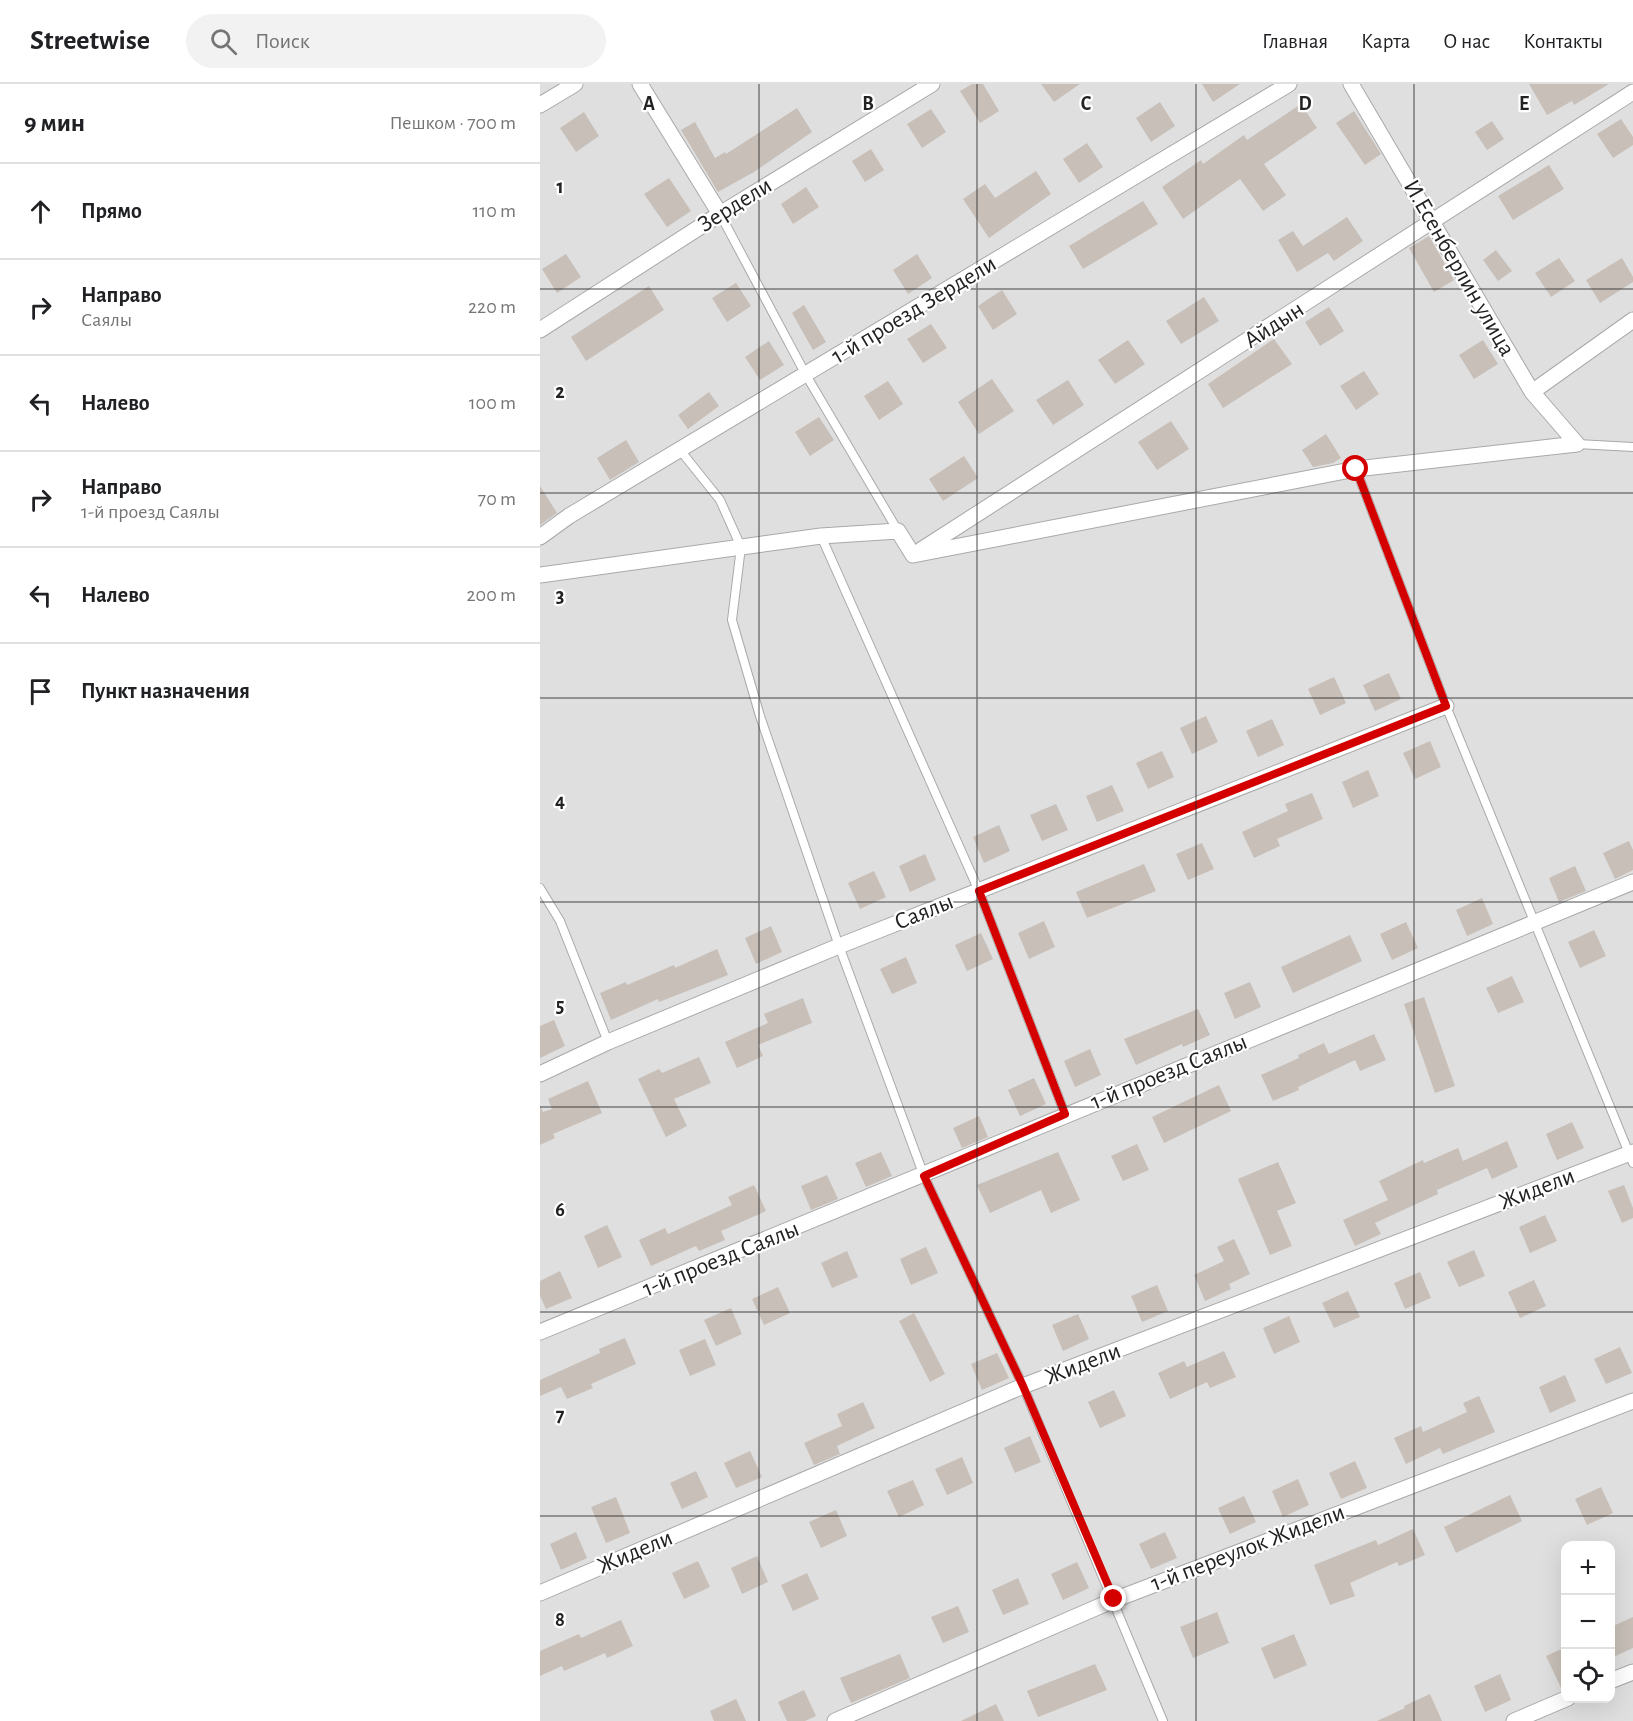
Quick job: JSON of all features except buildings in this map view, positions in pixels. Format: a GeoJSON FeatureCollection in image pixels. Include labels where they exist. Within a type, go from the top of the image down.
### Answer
{"type":"FeatureCollection","features":[{"type":"Feature","properties":{"kind":"street"},"geometry":{"type":"LineString","coordinates":[[540,105],[575,84]]}},
{"type":"Feature","properties":{"kind":"street"},"geometry":{"type":"LineString","coordinates":[[640,84],[720,213]]}},
{"type":"Feature","properties":{"kind":"street","name":"Зердели"},"geometry":{"type":"LineString","coordinates":[[540,330],[720,213],[932,84]]}},
{"type":"Feature","properties":{"kind":"street","name":"1-й проезд Зердели"},"geometry":{"type":"LineString","coordinates":[[540,537],[568,516],[1289,84]]}},
{"type":"Feature","properties":{"kind":"street","name":"И.Есенберлин улица"},"geometry":{"type":"LineString","coordinates":[[1351,84],[1532,392],[1577,444]]}},
{"type":"Feature","properties":{"kind":"street","name":"Айдын"},"geometry":{"type":"LineString","coordinates":[[913,555],[1633,92]]}},
{"type":"Feature","properties":{"kind":"street"},"geometry":{"type":"LineString","coordinates":[[1532,392],[1633,321]]}},
{"type":"Feature","properties":{"kind":"street"},"geometry":{"type":"LineString","coordinates":[[540,575],[821,536],[898,531],[913,555],[1356,469],[1577,444]]}},
{"type":"Feature","properties":{"kind":"street","name":"Саялы"},"geometry":{"type":"LineString","coordinates":[[540,1074],[608,1042],[839,946],[1446,706]]}},
{"type":"Feature","properties":{"kind":"street","name":"1-й проезд Саялы"},"geometry":{"type":"LineString","coordinates":[[540,1332],[924,1176],[1065,1114],[1633,882]]}},
{"type":"Feature","properties":{"kind":"street","name":"Жидели"},"geometry":{"type":"LineString","coordinates":[[540,1593],[1023,1386],[1632,1156]]}},
{"type":"Feature","properties":{"kind":"street","name":"1-й переулок Жидели"},"geometry":{"type":"LineString","coordinates":[[835,1721],[1114,1599],[1633,1401]]}},
{"type":"Feature","properties":{"kind":"street"},"geometry":{"type":"LineString","coordinates":[[1615,1679],[1633,1672]]}},
{"type":"Feature","properties":{"kind":"street"},"geometry":{"type":"LineString","coordinates":[[1514,1721],[1561,1701]]}},
{"type":"Feature","properties":{"kind":"lane"},"geometry":{"type":"LineString","coordinates":[[720,213],[806,375],[898,531]]}},
{"type":"Feature","properties":{"kind":"lane"},"geometry":{"type":"LineString","coordinates":[[1577,444],[1633,447]]}},
{"type":"Feature","properties":{"kind":"lane"},"geometry":{"type":"LineString","coordinates":[[680,450],[720,500],[741,547],[732,620],[760,716],[839,946],[924,1176],[1023,1386],[1114,1599],[1163,1721]]}},
{"type":"Feature","properties":{"kind":"lane"},"geometry":{"type":"LineString","coordinates":[[1356,469],[1446,706],[1632,1156]]}},
{"type":"Feature","properties":{"kind":"lane"},"geometry":{"type":"LineString","coordinates":[[821,536],[979,891],[1065,1114]]}},
{"type":"Feature","properties":{"kind":"lane"},"geometry":{"type":"LineString","coordinates":[[540,888],[560,921],[608,1042]]}},
{"type":"Feature","properties":{"kind":"shaded area"},"geometry":{"type":"Polygon","coordinates":[[[540,84],[1633,84],[1633,1721],[540,1721],[540,84]]]}},
{"type":"Feature","properties":{"kind":"route"},"geometry":{"type":"LineString","coordinates":[[1114,1599],[1023,1386],[924,1176],[1065,1114],[979,891],[1446,706],[1356,469]]}}]}
